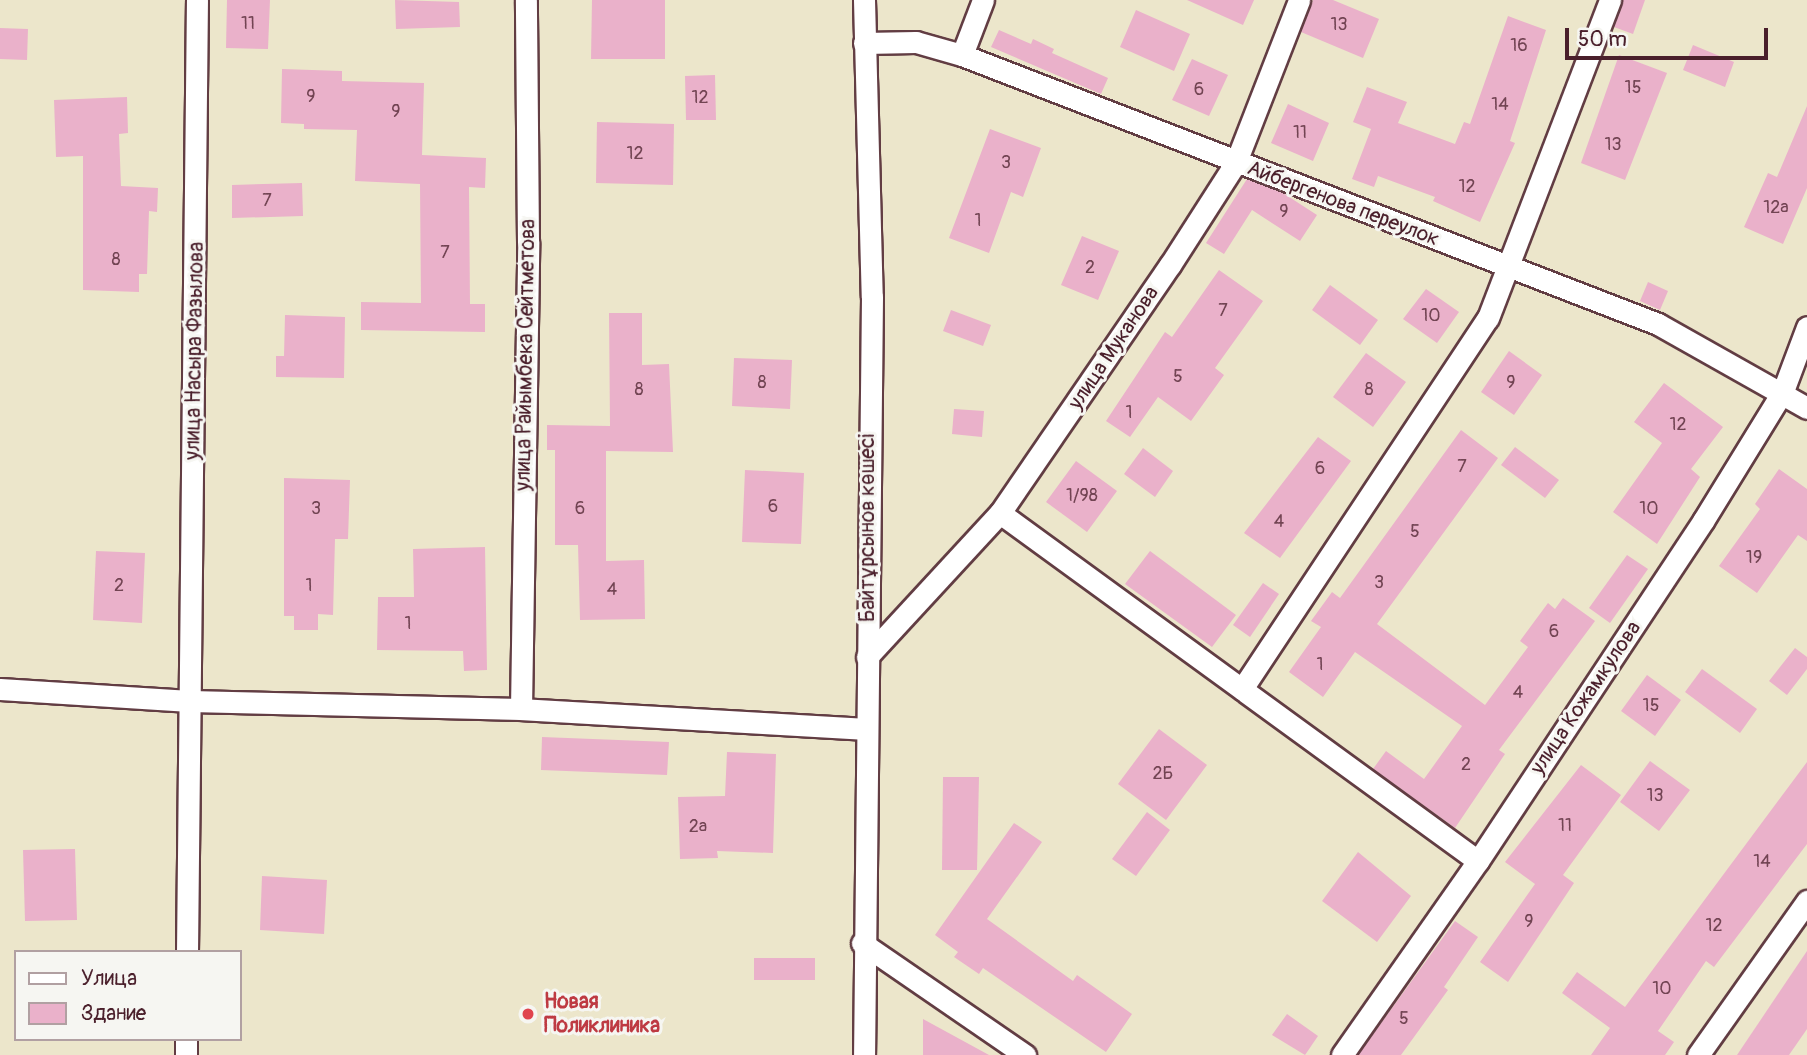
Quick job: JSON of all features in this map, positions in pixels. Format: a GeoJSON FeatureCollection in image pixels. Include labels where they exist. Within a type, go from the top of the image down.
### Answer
{"type":"FeatureCollection","features":[{"type":"Feature","properties":{"kind":"street","name":"улица Насыра Фазылова"},"geometry":{"type":"LineString","coordinates":[[187,950],[197,0]]}},
{"type":"Feature","properties":{"kind":"street","name":"улица Райымбека Сейтметова"},"geometry":{"type":"LineString","coordinates":[[521,709],[528,242],[526,0]]}},
{"type":"Feature","properties":{"kind":"street","name":"Байтұрсынов көшесі"},"geometry":{"type":"LineString","coordinates":[[864,0],[872,297],[865,729],[867,857],[862,943],[864,1055]]}},
{"type":"Feature","properties":{"kind":"street"},"geometry":{"type":"LineString","coordinates":[[962,55],[983,0]]}},
{"type":"Feature","properties":{"kind":"street","name":"улица Муканова"},"geometry":{"type":"LineString","coordinates":[[867,657],[1000,513],[1236,162],[1299,0]]}},
{"type":"Feature","properties":{"kind":"street"},"geometry":{"type":"LineString","coordinates":[[1242,689],[1488,318],[1609,0]]}},
{"type":"Feature","properties":{"kind":"street","name":"Айбергенова переулок"},"geometry":{"type":"LineString","coordinates":[[864,43],[916,42],[962,55],[1658,324],[1783,391],[1807,408]]}},
{"type":"Feature","properties":{"kind":"street","name":"улица Кожамкулова"},"geometry":{"type":"LineString","coordinates":[[1342,1055],[1478,861],[1703,521],[1783,391],[1807,327]]}},
{"type":"Feature","properties":{"kind":"street"},"geometry":{"type":"LineString","coordinates":[[1000,513],[1478,861]]}},
{"type":"Feature","properties":{"kind":"street"},"geometry":{"type":"LineString","coordinates":[[0,689],[190,701],[521,709],[865,729]]}},
{"type":"Feature","properties":{"kind":"street"},"geometry":{"type":"LineString","coordinates":[[1698,1055],[1807,901]]}},
{"type":"Feature","properties":{"kind":"street"},"geometry":{"type":"LineString","coordinates":[[862,943],[1025,1055]]}},
{"type":"Feature","properties":{"kind":"building"},"geometry":{"type":"Polygon","coordinates":[[[227,0],[270,0],[268,49],[226,48],[227,0]]]}},
{"type":"Feature","properties":{"kind":"building"},"geometry":{"type":"Polygon","coordinates":[[[395,0],[459,2],[460,27],[396,29],[395,0]]]}},
{"type":"Feature","properties":{"kind":"building"},"geometry":{"type":"Polygon","coordinates":[[[592,0],[665,0],[665,59],[591,59],[592,0]]]}},
{"type":"Feature","properties":{"kind":"building"},"geometry":{"type":"Polygon","coordinates":[[[1187,0],[1254,0],[1243,25],[1187,0]]]}},
{"type":"Feature","properties":{"kind":"building"},"geometry":{"type":"Polygon","coordinates":[[[1313,0],[1333,0],[1379,19],[1363,58],[1301,32],[1313,0]]]}},
{"type":"Feature","properties":{"kind":"building"},"geometry":{"type":"Polygon","coordinates":[[[1623,0],[1645,0],[1633,34],[1614,27],[1623,0]]]}},
{"type":"Feature","properties":{"kind":"building"},"geometry":{"type":"Polygon","coordinates":[[[1136,10],[1190,34],[1174,71],[1120,47],[1136,10]]]}},
{"type":"Feature","properties":{"kind":"building"},"geometry":{"type":"Polygon","coordinates":[[[1508,16],[1546,30],[1510,141],[1515,143],[1480,222],[1433,201],[1435,197],[1378,176],[1374,187],[1352,179],[1371,129],[1353,122],[1367,87],[1407,102],[1398,123],[1455,144],[1464,122],[1470,124],[1508,16]]]}},
{"type":"Feature","properties":{"kind":"building"},"geometry":{"type":"Polygon","coordinates":[[[0,28],[28,29],[27,60],[0,59],[0,28]]]}},
{"type":"Feature","properties":{"kind":"building"},"geometry":{"type":"Polygon","coordinates":[[[999,30],[1031,44],[1033,39],[1054,49],[1052,53],[1108,78],[1101,94],[991,47],[999,30]]]}},
{"type":"Feature","properties":{"kind":"building"},"geometry":{"type":"Polygon","coordinates":[[[1693,45],[1734,62],[1725,87],[1683,70],[1693,45]]]}},
{"type":"Feature","properties":{"kind":"building"},"geometry":{"type":"Polygon","coordinates":[[[1619,55],[1667,73],[1625,180],[1581,163],[1619,55]]]}},
{"type":"Feature","properties":{"kind":"building"},"geometry":{"type":"Polygon","coordinates":[[[1192,59],[1228,75],[1209,116],[1172,100],[1192,59]]]}},
{"type":"Feature","properties":{"kind":"building"},"geometry":{"type":"Polygon","coordinates":[[[282,69],[342,71],[342,81],[424,83],[422,155],[486,158],[485,188],[469,187],[470,304],[485,304],[485,332],[361,330],[361,302],[421,303],[420,184],[355,181],[357,130],[304,129],[304,124],[281,123],[282,69]]]}},
{"type":"Feature","properties":{"kind":"building"},"geometry":{"type":"Polygon","coordinates":[[[715,75],[716,120],[686,120],[685,76],[715,75]]]}},
{"type":"Feature","properties":{"kind":"building"},"geometry":{"type":"Polygon","coordinates":[[[127,97],[128,133],[119,134],[121,186],[158,188],[157,212],[149,211],[147,274],[139,274],[139,292],[83,290],[83,156],[56,157],[54,100],[127,97]]]}},
{"type":"Feature","properties":{"kind":"building"},"geometry":{"type":"Polygon","coordinates":[[[1288,104],[1329,123],[1313,161],[1271,143],[1288,104]]]}},
{"type":"Feature","properties":{"kind":"building"},"geometry":{"type":"Polygon","coordinates":[[[1807,106],[1807,188],[1783,244],[1744,227],[1768,173],[1777,177],[1807,106]]]}},
{"type":"Feature","properties":{"kind":"building"},"geometry":{"type":"Polygon","coordinates":[[[597,122],[674,124],[673,185],[596,183],[597,122]]]}},
{"type":"Feature","properties":{"kind":"building"},"geometry":{"type":"Polygon","coordinates":[[[990,129],[1041,148],[1023,197],[1011,192],[989,253],[949,238],[990,129]]]}},
{"type":"Feature","properties":{"kind":"building"},"geometry":{"type":"Polygon","coordinates":[[[1247,179],[1283,193],[1317,215],[1300,241],[1252,210],[1224,254],[1206,243],[1247,179]]]}},
{"type":"Feature","properties":{"kind":"building"},"geometry":{"type":"Polygon","coordinates":[[[302,183],[303,216],[232,218],[232,185],[302,183]]]}},
{"type":"Feature","properties":{"kind":"building"},"geometry":{"type":"Polygon","coordinates":[[[1082,236],[1119,251],[1098,300],[1061,285],[1082,236]]]}},
{"type":"Feature","properties":{"kind":"building"},"geometry":{"type":"Polygon","coordinates":[[[1219,270],[1263,301],[1215,368],[1224,375],[1191,421],[1158,397],[1130,437],[1106,421],[1165,332],[1172,337],[1219,270]]]}},
{"type":"Feature","properties":{"kind":"building"},"geometry":{"type":"Polygon","coordinates":[[[1648,282],[1668,291],[1660,310],[1640,301],[1648,282]]]}},
{"type":"Feature","properties":{"kind":"building"},"geometry":{"type":"Polygon","coordinates":[[[1330,285],[1378,320],[1360,345],[1312,310],[1330,285]]]}},
{"type":"Feature","properties":{"kind":"building"},"geometry":{"type":"Polygon","coordinates":[[[1426,289],[1459,312],[1437,343],[1403,319],[1426,289]]]}},
{"type":"Feature","properties":{"kind":"building"},"geometry":{"type":"Polygon","coordinates":[[[951,310],[991,325],[983,346],[943,331],[951,310]]]}},
{"type":"Feature","properties":{"kind":"building"},"geometry":{"type":"Polygon","coordinates":[[[609,313],[642,313],[642,365],[669,364],[673,452],[606,451],[606,561],[644,560],[645,619],[580,620],[578,545],[555,545],[555,450],[547,450],[547,425],[610,426],[609,313]]]}},
{"type":"Feature","properties":{"kind":"building"},"geometry":{"type":"Polygon","coordinates":[[[285,315],[345,317],[344,378],[276,377],[276,356],[284,356],[285,315]]]}},
{"type":"Feature","properties":{"kind":"building"},"geometry":{"type":"Polygon","coordinates":[[[1509,351],[1542,375],[1514,415],[1481,392],[1509,351]]]}},
{"type":"Feature","properties":{"kind":"building"},"geometry":{"type":"Polygon","coordinates":[[[1366,353],[1406,382],[1373,427],[1333,397],[1366,353]]]}},
{"type":"Feature","properties":{"kind":"building"},"geometry":{"type":"Polygon","coordinates":[[[734,358],[792,360],[790,409],[732,406],[734,358]]]}},
{"type":"Feature","properties":{"kind":"building"},"geometry":{"type":"Polygon","coordinates":[[[1664,383],[1723,427],[1691,469],[1700,477],[1657,544],[1613,512],[1662,443],[1634,422],[1664,383]]]}},
{"type":"Feature","properties":{"kind":"building"},"geometry":{"type":"Polygon","coordinates":[[[954,409],[984,411],[982,437],[952,434],[954,409]]]}},
{"type":"Feature","properties":{"kind":"building"},"geometry":{"type":"Polygon","coordinates":[[[1461,430],[1498,458],[1377,624],[1485,705],[1528,647],[1520,641],[1548,603],[1555,609],[1563,598],[1595,621],[1499,750],[1505,754],[1455,828],[1373,769],[1386,751],[1424,779],[1462,726],[1355,652],[1323,697],[1289,672],[1321,627],[1311,621],[1332,592],[1340,598],[1461,430]]]}},
{"type":"Feature","properties":{"kind":"building"},"geometry":{"type":"Polygon","coordinates":[[[1318,437],[1351,461],[1280,558],[1244,533],[1318,437]]]}},
{"type":"Feature","properties":{"kind":"building"},"geometry":{"type":"Polygon","coordinates":[[[1515,447],[1559,480],[1545,498],[1501,465],[1515,447]]]}},
{"type":"Feature","properties":{"kind":"building"},"geometry":{"type":"Polygon","coordinates":[[[1143,448],[1173,471],[1155,497],[1124,474],[1143,448]]]}},
{"type":"Feature","properties":{"kind":"building"},"geometry":{"type":"Polygon","coordinates":[[[1076,461],[1117,491],[1087,532],[1046,502],[1076,461]]]}},
{"type":"Feature","properties":{"kind":"building"},"geometry":{"type":"Polygon","coordinates":[[[1779,469],[1807,489],[1807,541],[1798,535],[1757,593],[1719,566],[1760,509],[1755,504],[1779,469]]]}},
{"type":"Feature","properties":{"kind":"building"},"geometry":{"type":"Polygon","coordinates":[[[745,470],[804,473],[801,544],[742,542],[745,470]]]}},
{"type":"Feature","properties":{"kind":"building"},"geometry":{"type":"Polygon","coordinates":[[[284,478],[350,480],[348,539],[335,539],[333,615],[318,614],[318,630],[294,630],[294,616],[284,616],[284,478]]]}},
{"type":"Feature","properties":{"kind":"building"},"geometry":{"type":"Polygon","coordinates":[[[485,547],[487,670],[464,671],[463,651],[377,650],[378,597],[414,597],[413,549],[485,547]]]}},
{"type":"Feature","properties":{"kind":"building"},"geometry":{"type":"Polygon","coordinates":[[[96,551],[145,553],[142,623],[93,620],[96,551]]]}},
{"type":"Feature","properties":{"kind":"building"},"geometry":{"type":"Polygon","coordinates":[[[1150,551],[1236,615],[1212,647],[1125,584],[1150,551]]]}},
{"type":"Feature","properties":{"kind":"building"},"geometry":{"type":"Polygon","coordinates":[[[1627,555],[1648,569],[1610,623],[1589,608],[1627,555]]]}},
{"type":"Feature","properties":{"kind":"building"},"geometry":{"type":"Polygon","coordinates":[[[1263,583],[1279,594],[1250,637],[1233,625],[1263,583]]]}},
{"type":"Feature","properties":{"kind":"building"},"geometry":{"type":"Polygon","coordinates":[[[1795,648],[1807,657],[1807,669],[1787,695],[1769,681],[1795,648]]]}},
{"type":"Feature","properties":{"kind":"building"},"geometry":{"type":"Polygon","coordinates":[[[1702,669],[1757,709],[1740,733],[1685,692],[1702,669]]]}},
{"type":"Feature","properties":{"kind":"building"},"geometry":{"type":"Polygon","coordinates":[[[1647,675],[1681,700],[1655,736],[1621,711],[1647,675]]]}},
{"type":"Feature","properties":{"kind":"building"},"geometry":{"type":"Polygon","coordinates":[[[1159,729],[1207,765],[1166,820],[1118,784],[1159,729]]]}},
{"type":"Feature","properties":{"kind":"building"},"geometry":{"type":"Polygon","coordinates":[[[542,737],[669,742],[667,775],[541,770],[542,737]]]}},
{"type":"Feature","properties":{"kind":"building"},"geometry":{"type":"Polygon","coordinates":[[[727,752],[776,754],[773,853],[717,851],[718,858],[680,859],[678,797],[725,796],[727,752]]]}},
{"type":"Feature","properties":{"kind":"building"},"geometry":{"type":"Polygon","coordinates":[[[1650,761],[1690,790],[1659,831],[1620,802],[1650,761]]]}},
{"type":"Feature","properties":{"kind":"building"},"geometry":{"type":"Polygon","coordinates":[[[1807,762],[1807,844],[1714,967],[1706,961],[1658,1031],[1674,1042],[1665,1055],[1591,1055],[1610,1028],[1562,993],[1577,972],[1625,1007],[1807,762]]]}},
{"type":"Feature","properties":{"kind":"building"},"geometry":{"type":"Polygon","coordinates":[[[1581,765],[1621,795],[1563,875],[1574,883],[1508,982],[1480,962],[1535,884],[1505,862],[1581,765]]]}},
{"type":"Feature","properties":{"kind":"building"},"geometry":{"type":"Polygon","coordinates":[[[943,777],[979,777],[977,870],[942,870],[943,777]]]}},
{"type":"Feature","properties":{"kind":"building"},"geometry":{"type":"Polygon","coordinates":[[[1147,812],[1170,830],[1136,876],[1112,859],[1147,812]]]}},
{"type":"Feature","properties":{"kind":"building"},"geometry":{"type":"Polygon","coordinates":[[[1014,823],[1042,842],[987,919],[1073,981],[1077,975],[1132,1014],[1106,1052],[983,968],[979,974],[954,957],[958,952],[935,935],[1014,823]]]}},
{"type":"Feature","properties":{"kind":"building"},"geometry":{"type":"Polygon","coordinates":[[[75,849],[77,920],[25,921],[23,850],[75,849]]]}},
{"type":"Feature","properties":{"kind":"building"},"geometry":{"type":"Polygon","coordinates":[[[1358,852],[1411,896],[1377,942],[1322,901],[1358,852]]]}},
{"type":"Feature","properties":{"kind":"building"},"geometry":{"type":"Polygon","coordinates":[[[262,876],[327,880],[324,934],[260,930],[262,876]]]}},
{"type":"Feature","properties":{"kind":"building"},"geometry":{"type":"Polygon","coordinates":[[[1455,921],[1478,937],[1444,987],[1448,990],[1401,1055],[1358,1055],[1455,921]]]}},
{"type":"Feature","properties":{"kind":"building"},"geometry":{"type":"Polygon","coordinates":[[[1807,951],[1807,1029],[1789,1055],[1737,1055],[1807,951]]]}},
{"type":"Feature","properties":{"kind":"building"},"geometry":{"type":"Polygon","coordinates":[[[754,958],[815,958],[815,980],[754,980],[754,958]]]}},
{"type":"Feature","properties":{"kind":"building"},"geometry":{"type":"Polygon","coordinates":[[[1287,1014],[1318,1036],[1305,1055],[1272,1035],[1287,1014]]]}},
{"type":"Feature","properties":{"kind":"building"},"geometry":{"type":"Polygon","coordinates":[[[923,1019],[989,1055],[923,1055],[923,1019]]]}},
{"type":"Feature","properties":{"kind":"place","name":"Новая Поликлиника"},"geometry":{"type":"Point","coordinates":[528,1014]}}]}
